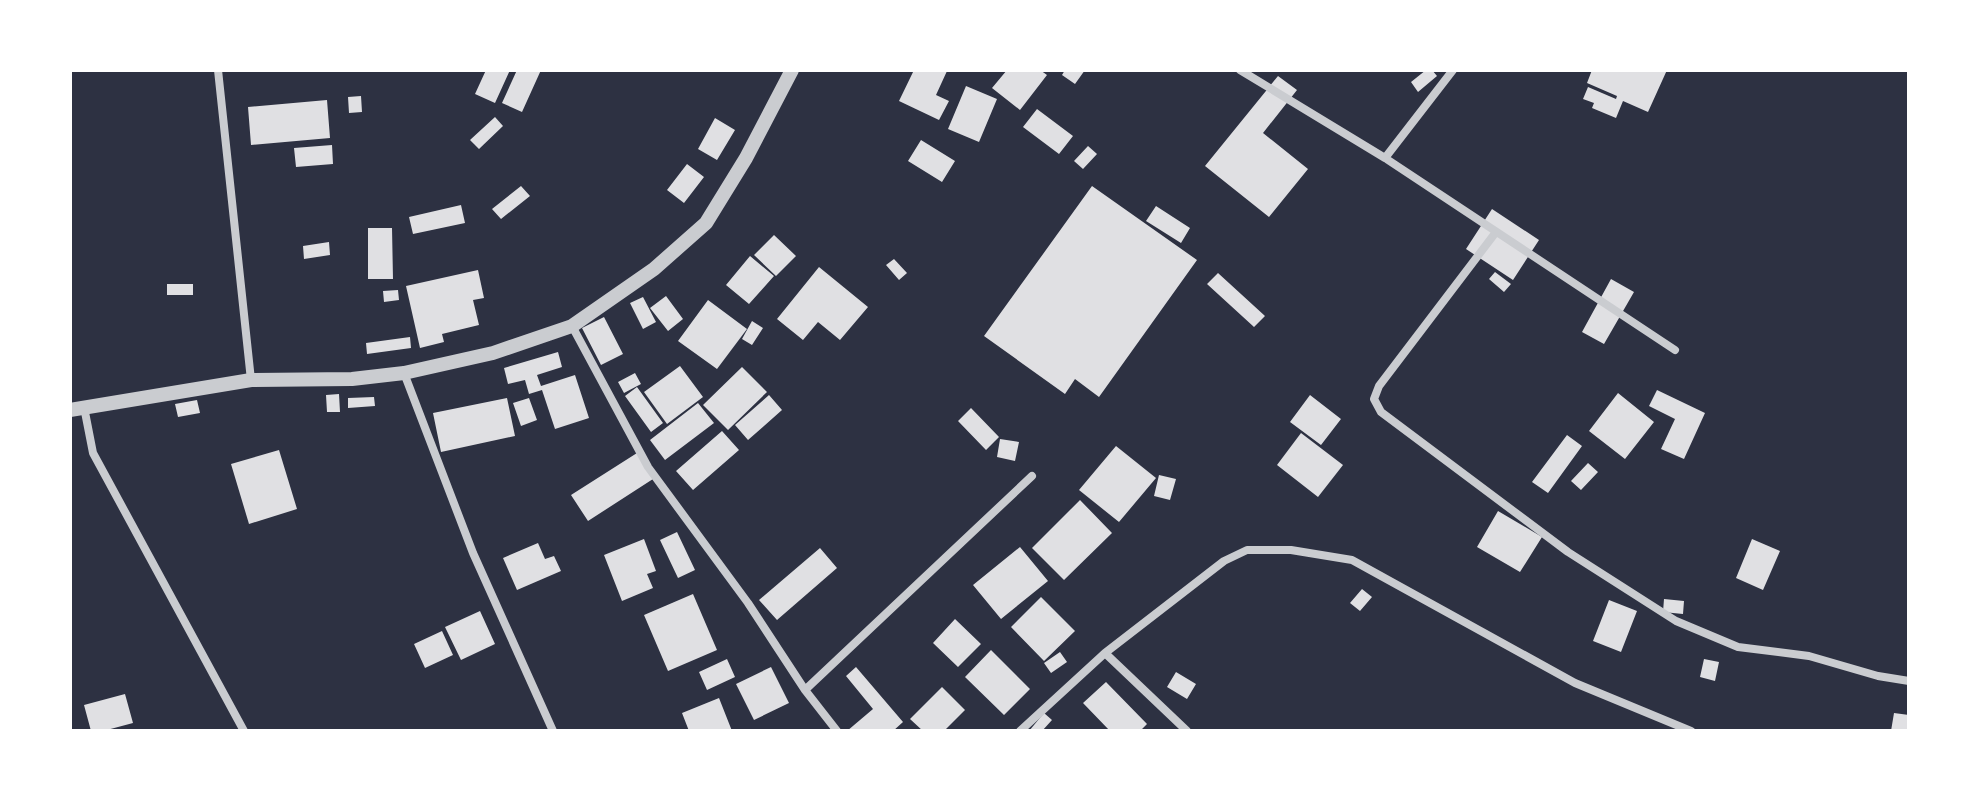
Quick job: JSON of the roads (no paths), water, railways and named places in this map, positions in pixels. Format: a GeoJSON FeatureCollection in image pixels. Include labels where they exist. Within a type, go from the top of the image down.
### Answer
{"type":"FeatureCollection","features":[{"type":"Feature","properties":{"kind":"street"},"geometry":{"type":"LineString","coordinates":[[218,70],[251,380]]}},
{"type":"Feature","properties":{"kind":"street"},"geometry":{"type":"LineString","coordinates":[[244,731],[93,453],[77,409],[251,380],[352,379],[404,373],[493,353],[572,326],[654,269],[706,223],[746,158],[792,70]]}},
{"type":"Feature","properties":{"kind":"street"},"geometry":{"type":"LineString","coordinates":[[1240,70],[1385,158],[1675,350]]}},
{"type":"Feature","properties":{"kind":"street"},"geometry":{"type":"LineString","coordinates":[[1385,158],[1453,70]]}},
{"type":"Feature","properties":{"kind":"street"},"geometry":{"type":"LineString","coordinates":[[1496,232],[1379,386],[1374,399],[1381,412],[1568,552],[1676,621],[1738,647],[1809,656],[1878,676],[1909,681]]}},
{"type":"Feature","properties":{"kind":"street"},"geometry":{"type":"LineString","coordinates":[[572,326],[648,467],[837,731]]}},
{"type":"Feature","properties":{"kind":"street"},"geometry":{"type":"LineString","coordinates":[[404,373],[473,553],[553,731]]}},
{"type":"Feature","properties":{"kind":"street"},"geometry":{"type":"LineString","coordinates":[[805,690],[1032,476]]}},
{"type":"Feature","properties":{"kind":"street"},"geometry":{"type":"LineString","coordinates":[[1020,731],[1105,653],[1224,561],[1247,550],[1291,550],[1352,560],[1575,683],[1691,731]]}},
{"type":"Feature","properties":{"kind":"street"},"geometry":{"type":"LineString","coordinates":[[1105,653],[1187,731]]}}]}
